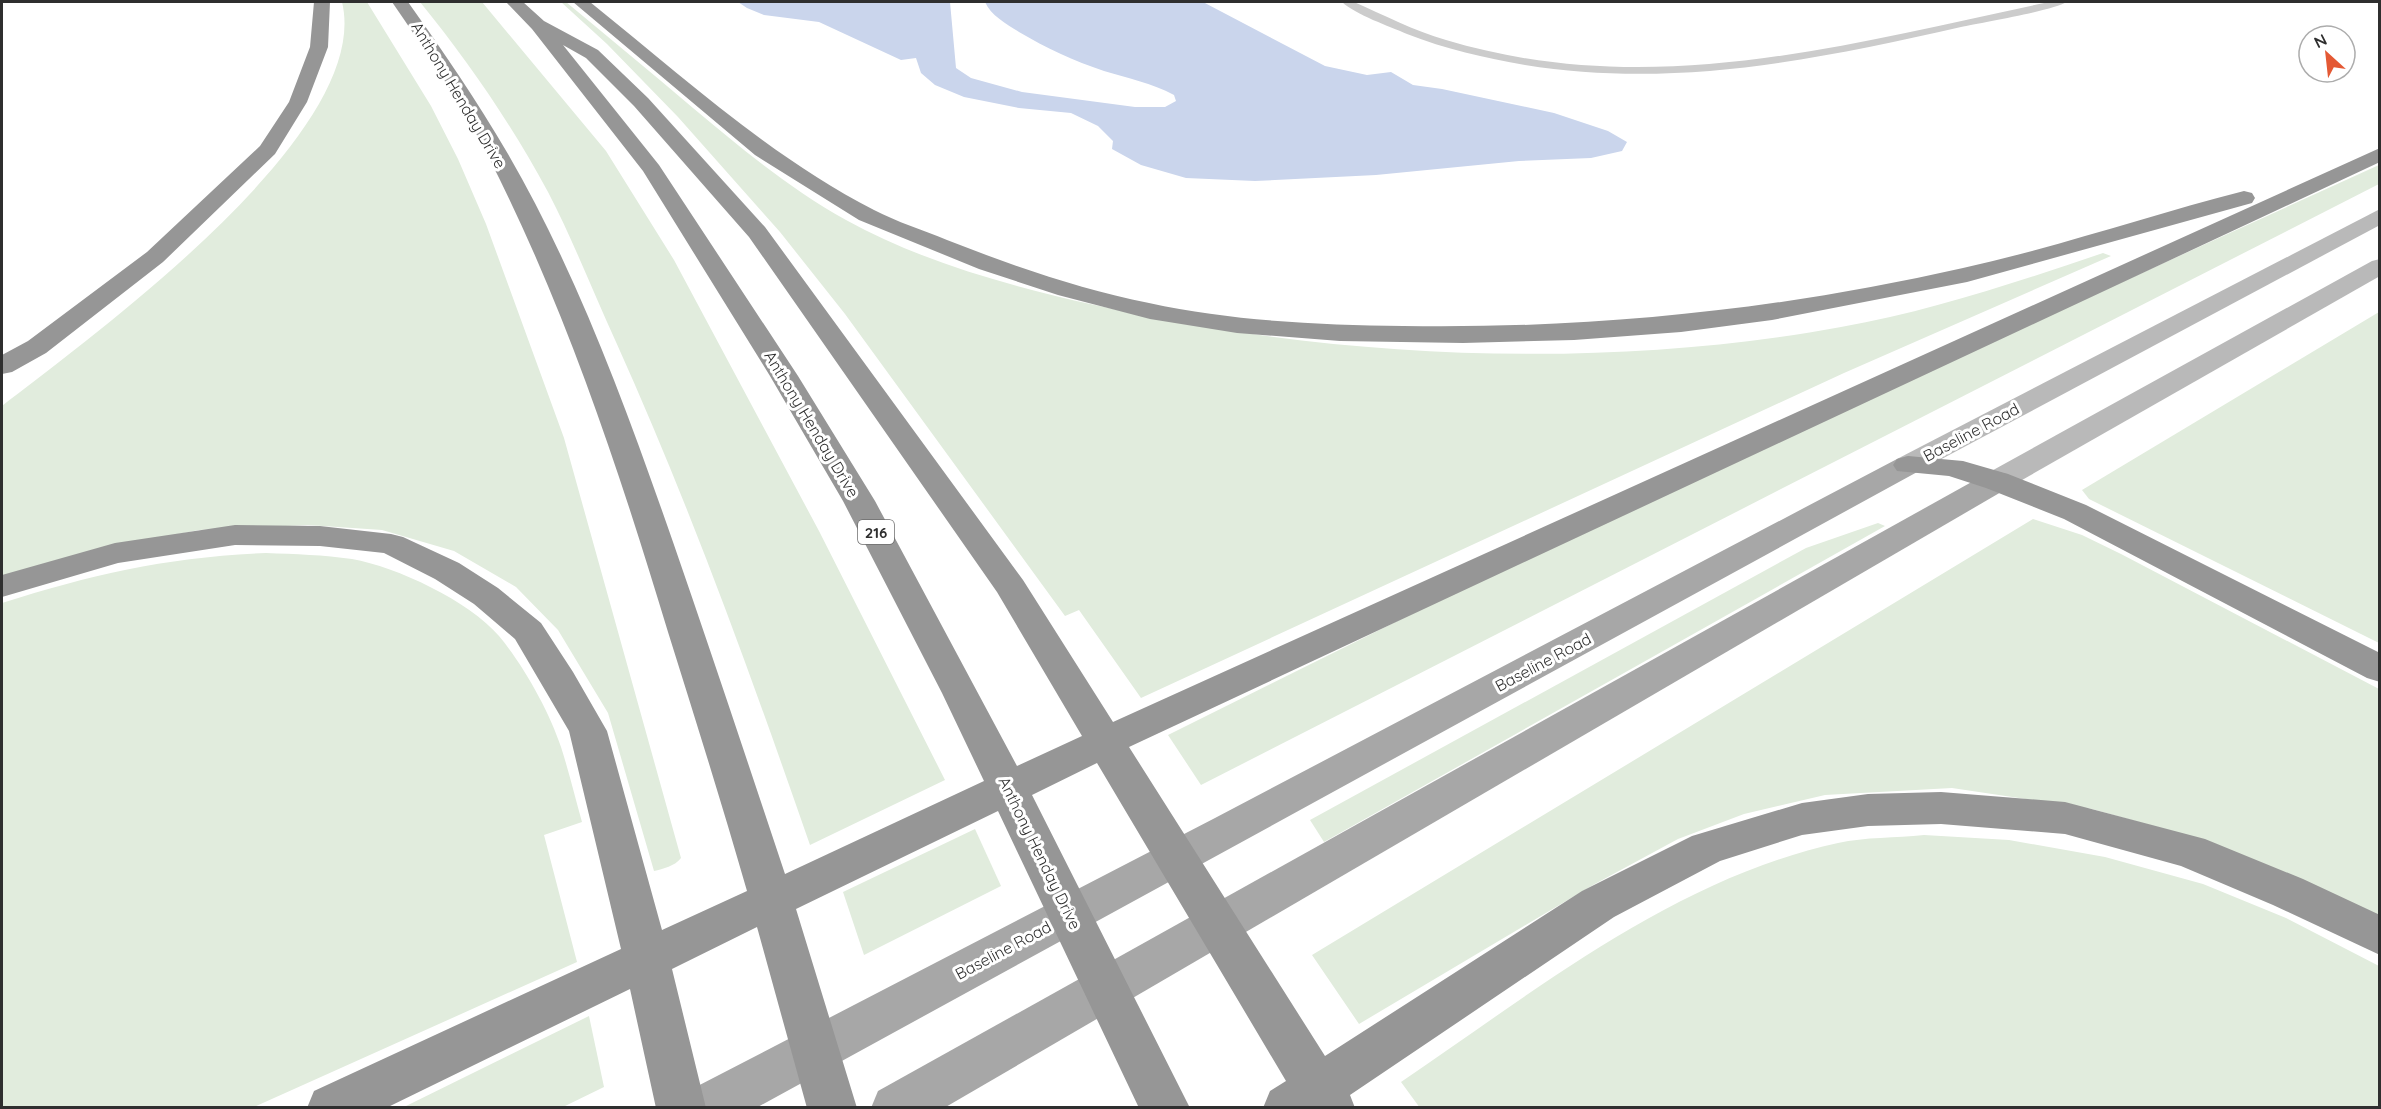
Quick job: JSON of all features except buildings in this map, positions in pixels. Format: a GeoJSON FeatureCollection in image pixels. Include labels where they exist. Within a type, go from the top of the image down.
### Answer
{"type":"FeatureCollection","features":[{"type":"Feature","properties":{"kind":"highway"},"geometry":{"type":"LineString","coordinates":[[2,366],[37,347],[155,256],[209,208],[268,150],[298,102],[319,47],[322,2]]}},
{"type":"Feature","properties":{"kind":"highway","name":"Anthony Henday Drive"},"geometry":{"type":"LineString","coordinates":[[400,2],[461,92],[530,216],[611,410],[669,576],[797,979],[832,1107]]}},
{"type":"Feature","properties":{"kind":"highway","name":"Anthony Henday Drive"},"geometry":{"type":"LineString","coordinates":[[514,2],[538,25],[652,168],[784,376],[859,501],[961,693],[1165,1107]]}},
{"type":"Feature","properties":{"kind":"highway"},"geometry":{"type":"LineString","coordinates":[[581,2],[762,151],[867,215],[987,264],[1067,290],[1150,311],[1237,325],[1340,333],[1463,335],[1574,332],[1682,324],[1772,312],[1967,275],[2341,170]]}},
{"type":"Feature","properties":{"kind":"highway"},"geometry":{"type":"LineString","coordinates":[[538,25],[592,54],[641,102],[757,232],[1011,588],[1330,1107]]}},
{"type":"Feature","properties":{"kind":"highway"},"geometry":{"type":"LineString","coordinates":[[332,1107],[1156,718],[2379,154]]}},
{"type":"Feature","properties":{"kind":"highway"},"geometry":{"type":"LineString","coordinates":[[2,386],[30,366],[37,347]]}},
{"type":"Feature","properties":{"kind":"highway"},"geometry":{"type":"LineString","coordinates":[[1908,465],[1952,467],[2075,512],[2379,669]]}},
{"type":"Feature","properties":{"kind":"highway"},"geometry":{"type":"LineString","coordinates":[[2,586],[115,554],[235,536],[320,536],[391,544],[447,571],[486,596],[528,631],[560,681],[588,732],[632,897],[681,1107]]}},
{"type":"Feature","properties":{"kind":"highway"},"geometry":{"type":"LineString","coordinates":[[1288,1107],[1598,903],[1707,848],[1802,819],[1868,810],[1941,808],[2065,818],[2190,851],[2288,892],[2379,936]]}},
{"type":"Feature","properties":{"kind":"main road","name":"Baseline Road"},"geometry":{"type":"LineString","coordinates":[[706,1107],[1230,830],[1908,465],[2379,216]]}},
{"type":"Feature","properties":{"kind":"main road"},"geometry":{"type":"LineString","coordinates":[[896,1107],[2379,266]]}},
{"type":"Feature","properties":{"kind":"lane"},"geometry":{"type":"LineString","coordinates":[[1347,2],[1416,34],[1501,57],[1562,66],[1666,71],[1722,68],[1785,59],[2061,2]]}},
{"type":"Feature","properties":{"kind":"green space"},"geometry":{"type":"Polygon","coordinates":[[[342,2],[367,2],[431,106],[458,159],[486,224],[564,438],[681,858],[669,867],[654,871],[608,713],[558,630],[516,587],[454,551],[382,530],[308,525],[199,530],[101,549],[2,577],[2,406],[158,282],[218,226],[272,169],[315,110],[340,54],[342,2]]]}},
{"type":"Feature","properties":{"kind":"green space"},"geometry":{"type":"Polygon","coordinates":[[[420,2],[482,2],[606,151],[674,260],[819,531],[945,780],[810,845],[694,528],[643,404],[566,229],[548,192],[504,118],[472,70],[420,2]]]}},
{"type":"Feature","properties":{"kind":"green space"},"geometry":{"type":"Polygon","coordinates":[[[561,2],[566,2],[766,167],[825,208],[875,235],[936,260],[999,281],[1095,305],[1185,323],[1278,337],[1372,347],[1467,353],[1563,354],[1657,350],[1750,341],[1875,320],[1973,295],[2103,253],[2111,256],[1844,373],[1141,698],[1079,610],[1065,616],[845,314],[780,232],[678,117],[607,44],[561,2]]]}},
{"type":"Feature","properties":{"kind":"green space"},"geometry":{"type":"Polygon","coordinates":[[[2379,165],[2379,184],[1201,785],[1168,735],[1615,513],[2379,165]]]}},
{"type":"Feature","properties":{"kind":"green space"},"geometry":{"type":"Polygon","coordinates":[[[2379,312],[2379,643],[2089,499],[2082,490],[2379,312]]]}},
{"type":"Feature","properties":{"kind":"green space"},"geometry":{"type":"Polygon","coordinates":[[[2033,519],[2082,535],[2121,554],[2379,689],[2379,917],[2207,841],[2092,809],[1952,788],[1825,795],[1744,814],[1678,839],[1593,885],[1359,1024],[1312,955],[2033,519]]]}},
{"type":"Feature","properties":{"kind":"green space"},"geometry":{"type":"Polygon","coordinates":[[[1878,523],[1885,526],[1324,842],[1310,820],[1806,548],[1878,523]]]}},
{"type":"Feature","properties":{"kind":"green space"},"geometry":{"type":"Polygon","coordinates":[[[266,553],[352,559],[390,569],[451,598],[470,610],[499,636],[518,661],[550,719],[567,766],[582,822],[544,835],[577,962],[254,1107],[2,1107],[2,603],[100,575],[197,558],[266,553]]]}},
{"type":"Feature","properties":{"kind":"green space"},"geometry":{"type":"Polygon","coordinates":[[[975,829],[1001,886],[864,955],[843,892],[975,829]]]}},
{"type":"Feature","properties":{"kind":"green space"},"geometry":{"type":"Polygon","coordinates":[[[1924,835],[2009,840],[2105,857],[2203,884],[2286,918],[2379,966],[2379,1107],[1420,1108],[1401,1082],[1556,975],[1664,910],[1720,883],[1778,860],[1838,843],[1924,835]]]}},
{"type":"Feature","properties":{"kind":"green space"},"geometry":{"type":"Polygon","coordinates":[[[589,1016],[604,1087],[563,1107],[404,1107],[589,1016]]]}},
{"type":"Feature","properties":{"kind":"water"},"geometry":{"type":"Polygon","coordinates":[[[738,2],[950,2],[956,68],[971,78],[1022,92],[1135,107],[1165,107],[1176,101],[1174,95],[1148,84],[1093,67],[1050,49],[1000,19],[985,2],[1203,2],[1325,66],[1367,75],[1391,72],[1413,85],[1554,113],[1608,131],[1627,142],[1622,151],[1591,158],[1519,161],[1376,175],[1255,181],[1186,178],[1141,165],[1112,149],[1113,141],[1098,126],[1071,113],[1019,108],[964,97],[935,85],[921,73],[916,58],[901,60],[819,22],[764,15],[738,2]]]}}]}
